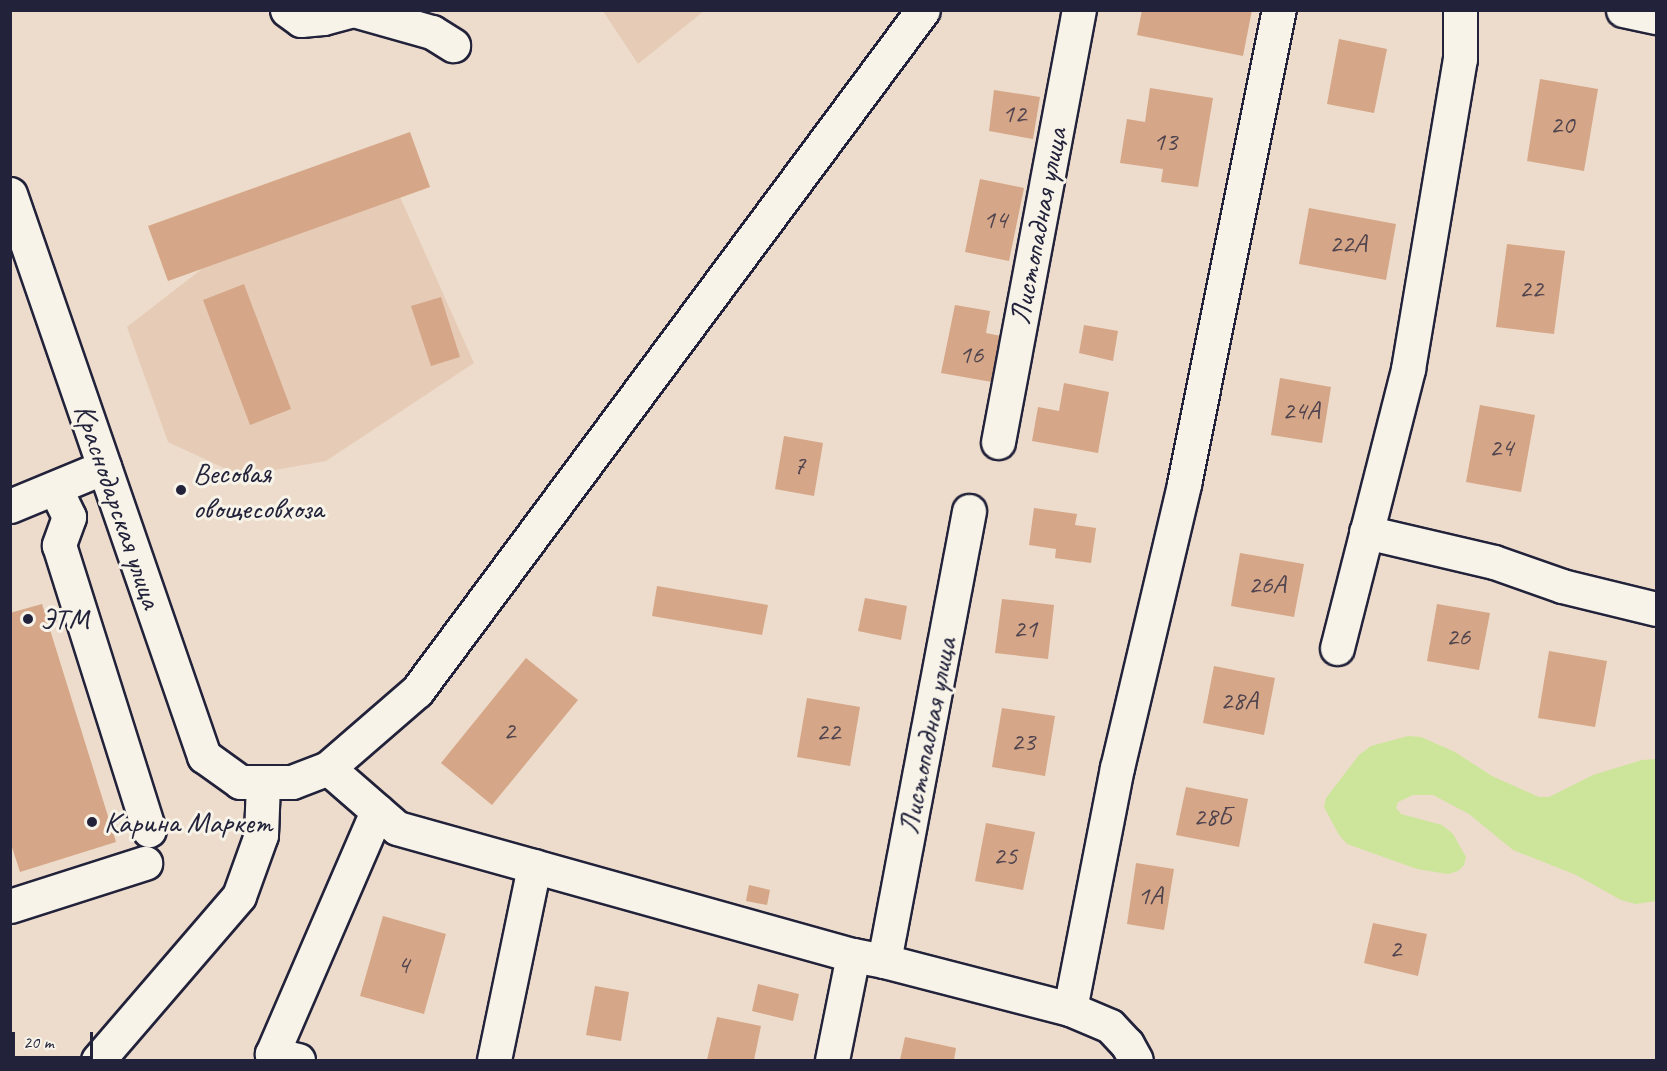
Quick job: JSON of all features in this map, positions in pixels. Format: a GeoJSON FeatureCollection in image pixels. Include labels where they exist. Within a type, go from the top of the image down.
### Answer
{"type":"FeatureCollection","features":[{"type":"Feature","properties":{"kind":"street"},"geometry":{"type":"LineString","coordinates":[[287,10],[301,20],[323,18],[353,10],[432,32],[453,45]]}},
{"type":"Feature","properties":{"kind":"street","name":"Краснодарская улица"},"geometry":{"type":"LineString","coordinates":[[10,194],[204,756],[240,782],[292,782],[328,768],[417,692],[923,10]]}},
{"type":"Feature","properties":{"kind":"street","name":"Листопадная улица"},"geometry":{"type":"LineString","coordinates":[[998,442],[1079,10]]}},
{"type":"Feature","properties":{"kind":"street"},"geometry":{"type":"LineString","coordinates":[[1070,1009],[1117,768],[1184,484],[1279,10]]}},
{"type":"Feature","properties":{"kind":"street"},"geometry":{"type":"LineString","coordinates":[[1337,648],[1408,369],[1460,59],[1460,10]]}},
{"type":"Feature","properties":{"kind":"street"},"geometry":{"type":"LineString","coordinates":[[1623,10],[1656,17]]}},
{"type":"Feature","properties":{"kind":"street"},"geometry":{"type":"LineString","coordinates":[[10,506],[104,467]]}},
{"type":"Feature","properties":{"kind":"street"},"geometry":{"type":"LineString","coordinates":[[55,488],[69,517],[59,545],[149,830]]}},
{"type":"Feature","properties":{"kind":"street","name":"Листопадная улица"},"geometry":{"type":"LineString","coordinates":[[832,1060],[868,958],[969,511]]}},
{"type":"Feature","properties":{"kind":"street"},"geometry":{"type":"LineString","coordinates":[[1366,532],[1494,562],[1562,586],[1656,609]]}},
{"type":"Feature","properties":{"kind":"street"},"geometry":{"type":"LineString","coordinates":[[328,768],[397,828],[868,958],[1070,1009],[1110,1026],[1127,1044],[1136,1060]]}},
{"type":"Feature","properties":{"kind":"street"},"geometry":{"type":"LineString","coordinates":[[98,1060],[239,896],[261,835],[262,782]]}},
{"type":"Feature","properties":{"kind":"street"},"geometry":{"type":"LineString","coordinates":[[298,1060],[272,1054],[378,811]]}},
{"type":"Feature","properties":{"kind":"street"},"geometry":{"type":"LineString","coordinates":[[10,906],[145,863]]}},
{"type":"Feature","properties":{"kind":"street"},"geometry":{"type":"LineString","coordinates":[[495,1060],[534,866]]}},
{"type":"Feature","properties":{"kind":"shaded area"},"geometry":{"type":"Polygon","coordinates":[[[603,11],[704,11],[638,64],[603,11]]]}},
{"type":"Feature","properties":{"kind":"shaded area"},"geometry":{"type":"Polygon","coordinates":[[[384,161],[474,363],[326,461],[241,476],[168,442],[127,327],[306,188],[384,161]]]}},
{"type":"Feature","properties":{"kind":"green space"},"geometry":{"type":"Polygon","coordinates":[[[1408,736],[1421,737],[1455,752],[1492,776],[1539,797],[1549,797],[1593,775],[1642,760],[1656,759],[1656,901],[1636,904],[1621,900],[1576,875],[1513,850],[1469,814],[1433,795],[1413,795],[1398,802],[1396,808],[1401,814],[1442,825],[1453,834],[1466,857],[1464,865],[1458,871],[1448,874],[1417,869],[1347,844],[1339,835],[1324,807],[1326,798],[1359,755],[1371,746],[1408,736]]]}},
{"type":"Feature","properties":{"kind":"building"},"geometry":{"type":"Polygon","coordinates":[[[1142,10],[1252,10],[1243,56],[1137,35],[1142,10]]]}},
{"type":"Feature","properties":{"kind":"building"},"geometry":{"type":"Polygon","coordinates":[[[1339,39],[1387,49],[1374,113],[1327,104],[1339,39]]]}},
{"type":"Feature","properties":{"kind":"building"},"geometry":{"type":"Polygon","coordinates":[[[1540,79],[1598,89],[1584,171],[1527,161],[1540,79]]]}},
{"type":"Feature","properties":{"kind":"building"},"geometry":{"type":"Polygon","coordinates":[[[1150,88],[1213,98],[1198,187],[1161,182],[1163,169],[1120,163],[1127,119],[1145,122],[1150,88]]]}},
{"type":"Feature","properties":{"kind":"building"},"geometry":{"type":"Polygon","coordinates":[[[994,90],[1040,97],[1033,139],[989,131],[994,90]]]}},
{"type":"Feature","properties":{"kind":"building"},"geometry":{"type":"Polygon","coordinates":[[[410,132],[430,187],[168,281],[148,226],[410,132]]]}},
{"type":"Feature","properties":{"kind":"building"},"geometry":{"type":"Polygon","coordinates":[[[980,179],[1024,188],[1009,261],[965,252],[980,179]]]}},
{"type":"Feature","properties":{"kind":"building"},"geometry":{"type":"Polygon","coordinates":[[[1309,208],[1396,224],[1386,280],[1299,264],[1309,208]]]}},
{"type":"Feature","properties":{"kind":"building"},"geometry":{"type":"Polygon","coordinates":[[[1507,244],[1565,251],[1554,334],[1496,327],[1507,244]]]}},
{"type":"Feature","properties":{"kind":"building"},"geometry":{"type":"Polygon","coordinates":[[[244,284],[291,409],[250,425],[203,300],[244,284]]]}},
{"type":"Feature","properties":{"kind":"building"},"geometry":{"type":"Polygon","coordinates":[[[441,297],[460,357],[431,366],[411,306],[441,297]]]}},
{"type":"Feature","properties":{"kind":"building"},"geometry":{"type":"Polygon","coordinates":[[[955,305],[990,311],[986,333],[1001,336],[992,382],[941,373],[955,305]]]}},
{"type":"Feature","properties":{"kind":"building"},"geometry":{"type":"Polygon","coordinates":[[[1084,325],[1118,331],[1113,361],[1079,353],[1084,325]]]}},
{"type":"Feature","properties":{"kind":"building"},"geometry":{"type":"Polygon","coordinates":[[[1280,378],[1331,387],[1322,443],[1271,435],[1280,378]]]}},
{"type":"Feature","properties":{"kind":"building"},"geometry":{"type":"Polygon","coordinates":[[[1064,383],[1109,392],[1098,453],[1032,441],[1038,407],[1059,411],[1064,383]]]}},
{"type":"Feature","properties":{"kind":"building"},"geometry":{"type":"Polygon","coordinates":[[[1480,405],[1535,415],[1521,492],[1466,482],[1480,405]]]}},
{"type":"Feature","properties":{"kind":"building"},"geometry":{"type":"Polygon","coordinates":[[[784,436],[823,443],[814,496],[775,489],[784,436]]]}},
{"type":"Feature","properties":{"kind":"building"},"geometry":{"type":"Polygon","coordinates":[[[1034,508],[1077,514],[1075,525],[1096,528],[1091,563],[1055,558],[1056,549],[1029,545],[1034,508]]]}},
{"type":"Feature","properties":{"kind":"building"},"geometry":{"type":"Polygon","coordinates":[[[1240,553],[1304,564],[1294,617],[1231,606],[1240,553]]]}},
{"type":"Feature","properties":{"kind":"building"},"geometry":{"type":"Polygon","coordinates":[[[657,586],[768,605],[762,635],[652,616],[657,586]]]}},
{"type":"Feature","properties":{"kind":"building"},"geometry":{"type":"Polygon","coordinates":[[[865,598],[907,606],[901,640],[858,631],[865,598]]]}},
{"type":"Feature","properties":{"kind":"building"},"geometry":{"type":"Polygon","coordinates":[[[1002,599],[1054,605],[1048,659],[995,653],[1002,599]]]}},
{"type":"Feature","properties":{"kind":"building"},"geometry":{"type":"Polygon","coordinates":[[[42,604],[116,842],[20,872],[10,841],[10,613],[42,604]]]}},
{"type":"Feature","properties":{"kind":"building"},"geometry":{"type":"Polygon","coordinates":[[[1437,604],[1490,613],[1479,670],[1427,661],[1437,604]]]}},
{"type":"Feature","properties":{"kind":"building"},"geometry":{"type":"Polygon","coordinates":[[[1549,651],[1607,661],[1595,727],[1538,718],[1549,651]]]}},
{"type":"Feature","properties":{"kind":"building"},"geometry":{"type":"Polygon","coordinates":[[[526,658],[578,700],[492,805],[441,763],[526,658]]]}},
{"type":"Feature","properties":{"kind":"building"},"geometry":{"type":"Polygon","coordinates":[[[1214,666],[1275,678],[1264,735],[1203,723],[1214,666]]]}},
{"type":"Feature","properties":{"kind":"building"},"geometry":{"type":"Polygon","coordinates":[[[807,698],[860,707],[850,766],[797,757],[807,698]]]}},
{"type":"Feature","properties":{"kind":"building"},"geometry":{"type":"Polygon","coordinates":[[[1002,708],[1055,716],[1045,776],[992,767],[1002,708]]]}},
{"type":"Feature","properties":{"kind":"building"},"geometry":{"type":"Polygon","coordinates":[[[1186,787],[1248,799],[1239,847],[1176,835],[1186,787]]]}},
{"type":"Feature","properties":{"kind":"building"},"geometry":{"type":"Polygon","coordinates":[[[986,823],[1035,832],[1023,890],[975,881],[986,823]]]}},
{"type":"Feature","properties":{"kind":"building"},"geometry":{"type":"Polygon","coordinates":[[[1136,863],[1174,869],[1164,930],[1127,924],[1136,863]]]}},
{"type":"Feature","properties":{"kind":"building"},"geometry":{"type":"Polygon","coordinates":[[[749,885],[770,890],[767,905],[746,901],[749,885]]]}},
{"type":"Feature","properties":{"kind":"building"},"geometry":{"type":"Polygon","coordinates":[[[383,916],[446,934],[424,1014],[360,996],[383,916]]]}},
{"type":"Feature","properties":{"kind":"building"},"geometry":{"type":"Polygon","coordinates":[[[1373,923],[1427,934],[1418,976],[1364,963],[1373,923]]]}},
{"type":"Feature","properties":{"kind":"building"},"geometry":{"type":"Polygon","coordinates":[[[758,984],[799,994],[793,1021],[752,1011],[758,984]]]}},
{"type":"Feature","properties":{"kind":"building"},"geometry":{"type":"Polygon","coordinates":[[[595,986],[629,992],[621,1041],[586,1035],[595,986]]]}},
{"type":"Feature","properties":{"kind":"building"},"geometry":{"type":"Polygon","coordinates":[[[717,1017],[761,1026],[754,1060],[707,1060],[717,1017]]]}},
{"type":"Feature","properties":{"kind":"building"},"geometry":{"type":"Polygon","coordinates":[[[905,1037],[956,1048],[954,1060],[900,1060],[905,1037]]]}},
{"type":"Feature","properties":{"kind":"place","name":"Весовая овощесовхоза"},"geometry":{"type":"Point","coordinates":[181,490]}},
{"type":"Feature","properties":{"kind":"place","name":"ЭТМ"},"geometry":{"type":"Point","coordinates":[28,619]}},
{"type":"Feature","properties":{"kind":"place","name":"Карина Маркет"},"geometry":{"type":"Point","coordinates":[92,822]}}]}
